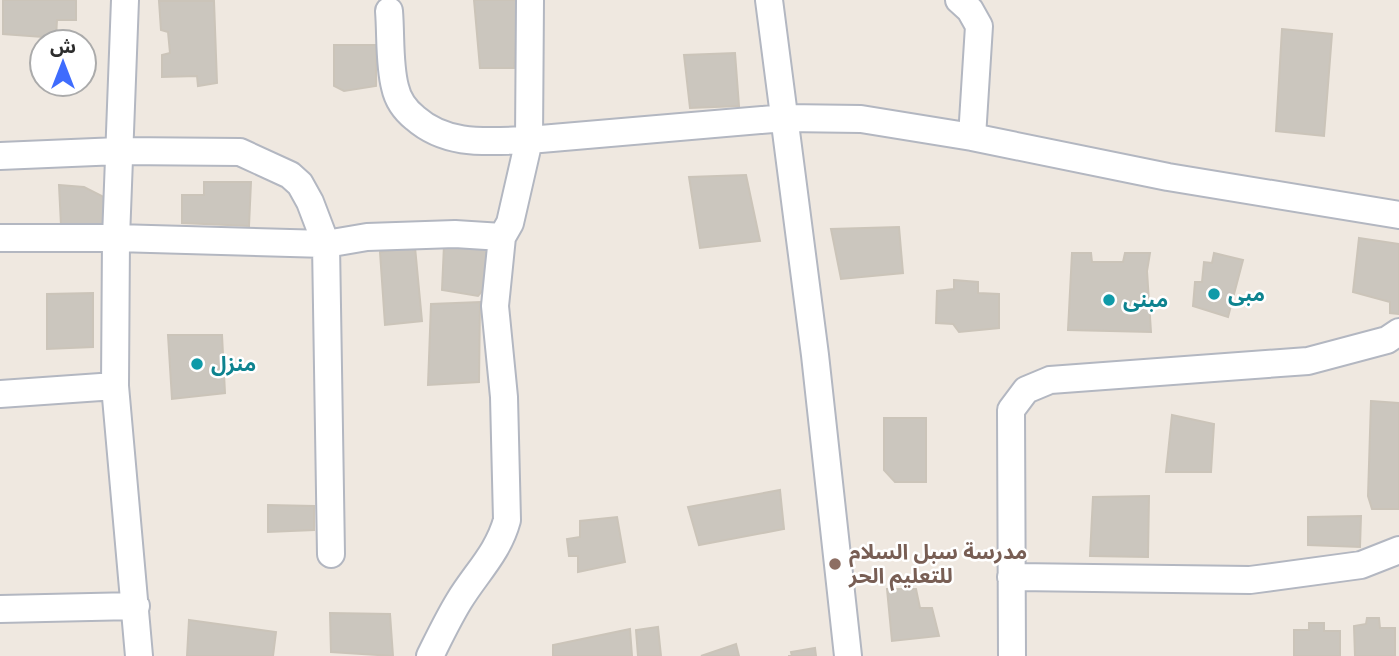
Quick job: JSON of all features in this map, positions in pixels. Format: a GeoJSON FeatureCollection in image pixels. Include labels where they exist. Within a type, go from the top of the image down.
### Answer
{"type":"FeatureCollection","features":[{"type":"Feature","properties":{"kind":"street"},"geometry":{"type":"LineString","coordinates":[[125,0],[116,238],[115,386],[139,656]]}},
{"type":"Feature","properties":{"kind":"street"},"geometry":{"type":"LineString","coordinates":[[430,656],[459,601],[492,556],[503,536],[507,520],[504,397],[495,306],[502,237],[510,223],[529,140],[530,0]]}},
{"type":"Feature","properties":{"kind":"street"},"geometry":{"type":"LineString","coordinates":[[769,0],[815,355],[848,656]]}},
{"type":"Feature","properties":{"kind":"street"},"geometry":{"type":"LineString","coordinates":[[959,0],[970,10],[979,26],[972,137]]}},
{"type":"Feature","properties":{"kind":"street"},"geometry":{"type":"LineString","coordinates":[[389,11],[394,86],[399,101],[425,127],[449,138],[471,141],[529,140],[785,118],[861,119],[972,137],[1168,177],[1399,215]]}},
{"type":"Feature","properties":{"kind":"street"},"geometry":{"type":"LineString","coordinates":[[0,156],[119,151],[240,152],[290,175],[300,184],[326,244],[331,554]]}},
{"type":"Feature","properties":{"kind":"street"},"geometry":{"type":"LineString","coordinates":[[0,238],[116,238],[326,244],[367,237],[455,234],[502,237]]}},
{"type":"Feature","properties":{"kind":"street"},"geometry":{"type":"LineString","coordinates":[[1012,656],[1011,410],[1026,390],[1050,380],[1308,361],[1387,340],[1399,332]]}},
{"type":"Feature","properties":{"kind":"street"},"geometry":{"type":"LineString","coordinates":[[0,394],[115,386]]}},
{"type":"Feature","properties":{"kind":"street"},"geometry":{"type":"LineString","coordinates":[[1011,577],[1250,580],[1361,565],[1399,550]]}},
{"type":"Feature","properties":{"kind":"street"},"geometry":{"type":"LineString","coordinates":[[0,609],[136,606]]}},
{"type":"Feature","properties":{"kind":"building"},"geometry":{"type":"Polygon","coordinates":[[[3,0],[76,0],[76,20],[57,20],[57,28],[28,28],[28,36],[3,34],[3,0]]]}},
{"type":"Feature","properties":{"kind":"building"},"geometry":{"type":"Polygon","coordinates":[[[474,0],[519,0],[514,68],[480,68],[474,0]]]}},
{"type":"Feature","properties":{"kind":"building"},"geometry":{"type":"Polygon","coordinates":[[[159,1],[214,1],[217,83],[198,86],[197,76],[162,77],[162,55],[170,53],[168,32],[161,30],[159,1]]]}},
{"type":"Feature","properties":{"kind":"building"},"geometry":{"type":"Polygon","coordinates":[[[1282,29],[1332,34],[1324,136],[1276,131],[1282,29]]]}},
{"type":"Feature","properties":{"kind":"building"},"geometry":{"type":"Polygon","coordinates":[[[334,45],[376,45],[376,86],[344,91],[334,86],[334,45]]]}},
{"type":"Feature","properties":{"kind":"building"},"geometry":{"type":"Polygon","coordinates":[[[735,53],[739,106],[690,108],[684,55],[735,53]]]}},
{"type":"Feature","properties":{"kind":"building"},"geometry":{"type":"Polygon","coordinates":[[[746,175],[760,241],[700,248],[689,177],[746,175]]]}},
{"type":"Feature","properties":{"kind":"building"},"geometry":{"type":"Polygon","coordinates":[[[204,182],[251,182],[249,226],[182,223],[182,195],[204,195],[204,182]]]}},
{"type":"Feature","properties":{"kind":"building"},"geometry":{"type":"Polygon","coordinates":[[[59,185],[84,187],[104,197],[104,227],[61,225],[59,185]]]}},
{"type":"Feature","properties":{"kind":"building"},"geometry":{"type":"Polygon","coordinates":[[[899,227],[903,273],[841,279],[831,229],[899,227]]]}},
{"type":"Feature","properties":{"kind":"building"},"geometry":{"type":"Polygon","coordinates":[[[1359,238],[1399,244],[1399,314],[1390,313],[1390,302],[1353,292],[1359,238]]]}},
{"type":"Feature","properties":{"kind":"building"},"geometry":{"type":"Polygon","coordinates":[[[444,245],[490,248],[489,283],[478,296],[442,290],[444,245]]]}},
{"type":"Feature","properties":{"kind":"building"},"geometry":{"type":"Polygon","coordinates":[[[415,247],[422,321],[385,325],[380,252],[415,247]]]}},
{"type":"Feature","properties":{"kind":"building","name":"مبنى"},"geometry":{"type":"Polygon","coordinates":[[[1072,253],[1091,253],[1092,262],[1123,262],[1125,253],[1150,253],[1147,271],[1151,332],[1068,330],[1072,253]]]}},
{"type":"Feature","properties":{"kind":"building","name":"مبى"},"geometry":{"type":"Polygon","coordinates":[[[1214,253],[1243,260],[1228,317],[1193,306],[1195,282],[1202,282],[1204,262],[1212,263],[1214,253]]]}},
{"type":"Feature","properties":{"kind":"building"},"geometry":{"type":"Polygon","coordinates":[[[954,280],[978,282],[978,293],[999,294],[999,328],[959,332],[953,324],[936,323],[937,291],[954,289],[954,280]]]}},
{"type":"Feature","properties":{"kind":"building"},"geometry":{"type":"Polygon","coordinates":[[[93,293],[93,347],[47,349],[47,294],[93,293]]]}},
{"type":"Feature","properties":{"kind":"building"},"geometry":{"type":"Polygon","coordinates":[[[480,302],[479,382],[428,385],[431,304],[480,302]]]}},
{"type":"Feature","properties":{"kind":"building","name":"منزل"},"geometry":{"type":"Polygon","coordinates":[[[168,335],[222,335],[225,393],[172,399],[168,335]]]}},
{"type":"Feature","properties":{"kind":"building"},"geometry":{"type":"Polygon","coordinates":[[[1371,401],[1399,403],[1399,509],[1372,509],[1368,496],[1371,401]]]}},
{"type":"Feature","properties":{"kind":"building"},"geometry":{"type":"Polygon","coordinates":[[[1172,415],[1214,424],[1211,472],[1166,472],[1172,415]]]}},
{"type":"Feature","properties":{"kind":"building"},"geometry":{"type":"Polygon","coordinates":[[[884,418],[926,418],[926,482],[895,482],[884,470],[884,418]]]}},
{"type":"Feature","properties":{"kind":"building"},"geometry":{"type":"Polygon","coordinates":[[[780,490],[784,529],[699,545],[688,507],[780,490]]]}},
{"type":"Feature","properties":{"kind":"building"},"geometry":{"type":"Polygon","coordinates":[[[1149,496],[1148,557],[1090,556],[1093,497],[1149,496]]]}},
{"type":"Feature","properties":{"kind":"building"},"geometry":{"type":"Polygon","coordinates":[[[268,505],[314,506],[314,530],[268,532],[268,505]]]}},
{"type":"Feature","properties":{"kind":"building"},"geometry":{"type":"Polygon","coordinates":[[[1361,516],[1360,547],[1308,545],[1308,517],[1361,516]]]}},
{"type":"Feature","properties":{"kind":"building"},"geometry":{"type":"Polygon","coordinates":[[[617,517],[625,562],[578,572],[578,556],[569,556],[567,539],[580,537],[580,521],[617,517]]]}},
{"type":"Feature","properties":{"kind":"building"},"geometry":{"type":"Polygon","coordinates":[[[887,589],[916,589],[920,608],[932,608],[939,636],[892,641],[887,589]]]}},
{"type":"Feature","properties":{"kind":"building"},"geometry":{"type":"Polygon","coordinates":[[[330,613],[390,614],[393,656],[331,652],[330,613]]]}},
{"type":"Feature","properties":{"kind":"building"},"geometry":{"type":"Polygon","coordinates":[[[1367,618],[1379,618],[1380,628],[1395,628],[1395,656],[1355,656],[1354,626],[1366,624],[1367,618]]]}},
{"type":"Feature","properties":{"kind":"building"},"geometry":{"type":"Polygon","coordinates":[[[189,620],[276,632],[273,656],[187,656],[189,620]]]}},
{"type":"Feature","properties":{"kind":"building"},"geometry":{"type":"Polygon","coordinates":[[[1309,623],[1324,623],[1324,631],[1340,631],[1340,656],[1294,656],[1294,630],[1309,630],[1309,623]]]}},
{"type":"Feature","properties":{"kind":"building"},"geometry":{"type":"Polygon","coordinates":[[[658,627],[661,656],[638,656],[636,630],[658,627]]]}},
{"type":"Feature","properties":{"kind":"building"},"geometry":{"type":"Polygon","coordinates":[[[630,629],[632,656],[553,656],[553,645],[630,629]]]}},
{"type":"Feature","properties":{"kind":"building"},"geometry":{"type":"Polygon","coordinates":[[[736,644],[739,656],[701,656],[736,644]]]}},
{"type":"Feature","properties":{"kind":"building"},"geometry":{"type":"Polygon","coordinates":[[[815,648],[816,656],[792,656],[791,652],[815,648]]]}},
{"type":"Feature","properties":{"kind":"place","name":"مبى"},"geometry":{"type":"Point","coordinates":[1214,294]}},
{"type":"Feature","properties":{"kind":"place","name":"مبنى"},"geometry":{"type":"Point","coordinates":[1109,300]}},
{"type":"Feature","properties":{"kind":"place","name":"منزل"},"geometry":{"type":"Point","coordinates":[197,364]}},
{"type":"Feature","properties":{"kind":"place","name":"مدرسة سبل السلام للتعليم الحر"},"geometry":{"type":"Point","coordinates":[835,564]}}]}
